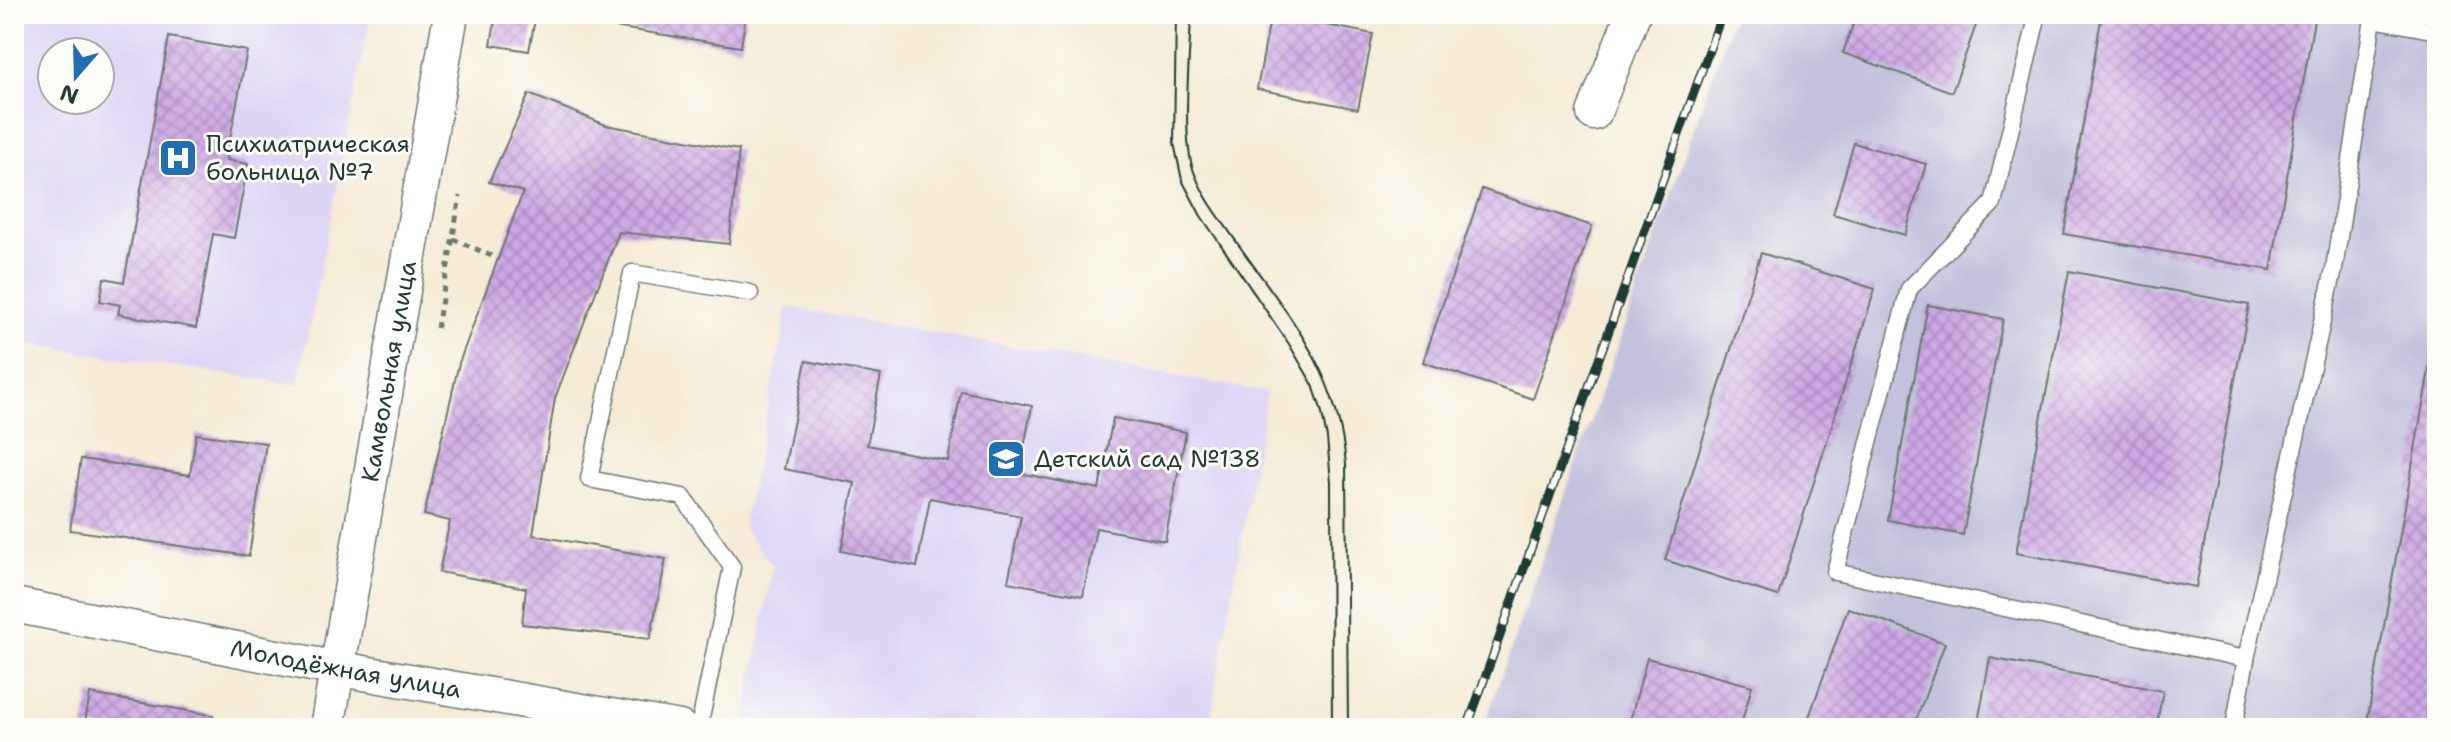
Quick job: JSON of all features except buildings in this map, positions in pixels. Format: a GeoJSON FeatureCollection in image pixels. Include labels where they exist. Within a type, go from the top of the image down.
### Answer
{"type":"FeatureCollection","features":[{"type":"Feature","properties":{"kind":"street","name":"Камвольная улица"},"geometry":{"type":"LineString","coordinates":[[327,728],[451,14]]}},
{"type":"Feature","properties":{"kind":"street"},"geometry":{"type":"LineString","coordinates":[[1594,113],[1633,14]]}},
{"type":"Feature","properties":{"kind":"street","name":"Молодёжная улица"},"geometry":{"type":"LineString","coordinates":[[14,605],[338,669],[680,728]]}},
{"type":"Feature","properties":{"kind":"lane"},"geometry":{"type":"LineString","coordinates":[[2038,14],[1993,203],[1909,289],[1835,572],[2246,659]]}},
{"type":"Feature","properties":{"kind":"lane"},"geometry":{"type":"LineString","coordinates":[[2234,728],[2246,659],[2334,269],[2373,17],[2437,31]]}},
{"type":"Feature","properties":{"kind":"lane"},"geometry":{"type":"LineString","coordinates":[[699,728],[732,567],[683,497],[589,479],[632,273],[750,293]]}},
{"type":"Feature","properties":{"kind":"path"},"geometry":{"type":"LineString","coordinates":[[453,239],[499,259]]}},
{"type":"Feature","properties":{"kind":"shaded area","name":"Психиатрическая больница №7"},"geometry":{"type":"Polygon","coordinates":[[[14,14],[371,14],[298,385],[14,342],[14,14]]]}},
{"type":"Feature","properties":{"kind":"shaded area"},"geometry":{"type":"Polygon","coordinates":[[[1734,14],[2437,14],[2437,728],[1483,728],[1734,14]]]}},
{"type":"Feature","properties":{"kind":"shaded area","name":"Детский сад №138"},"geometry":{"type":"Polygon","coordinates":[[[788,307],[1267,392],[1209,728],[743,728],[773,566],[743,527],[788,307]]]}},
{"type":"Feature","properties":{"kind":"tram line"},"geometry":{"type":"LineString","coordinates":[[1176,14],[1174,143],[1182,180],[1201,216],[1289,344],[1313,385],[1321,409],[1331,482],[1332,728]]}},
{"type":"Feature","properties":{"kind":"tram line"},"geometry":{"type":"LineString","coordinates":[[1191,14],[1187,112],[1192,166],[1212,206],[1308,346],[1322,372],[1341,430],[1346,464],[1348,728]]}},
{"type":"Feature","properties":{"kind":"railway"},"geometry":{"type":"LineString","coordinates":[[1467,728],[1722,14]]}},
{"type":"Feature","properties":{"kind":"place","name":"Психиатрическая больница №7"},"geometry":{"type":"Point","coordinates":[178,158]}},
{"type":"Feature","properties":{"kind":"place","name":"Детский сад №138"},"geometry":{"type":"Point","coordinates":[1006,459]}}]}
